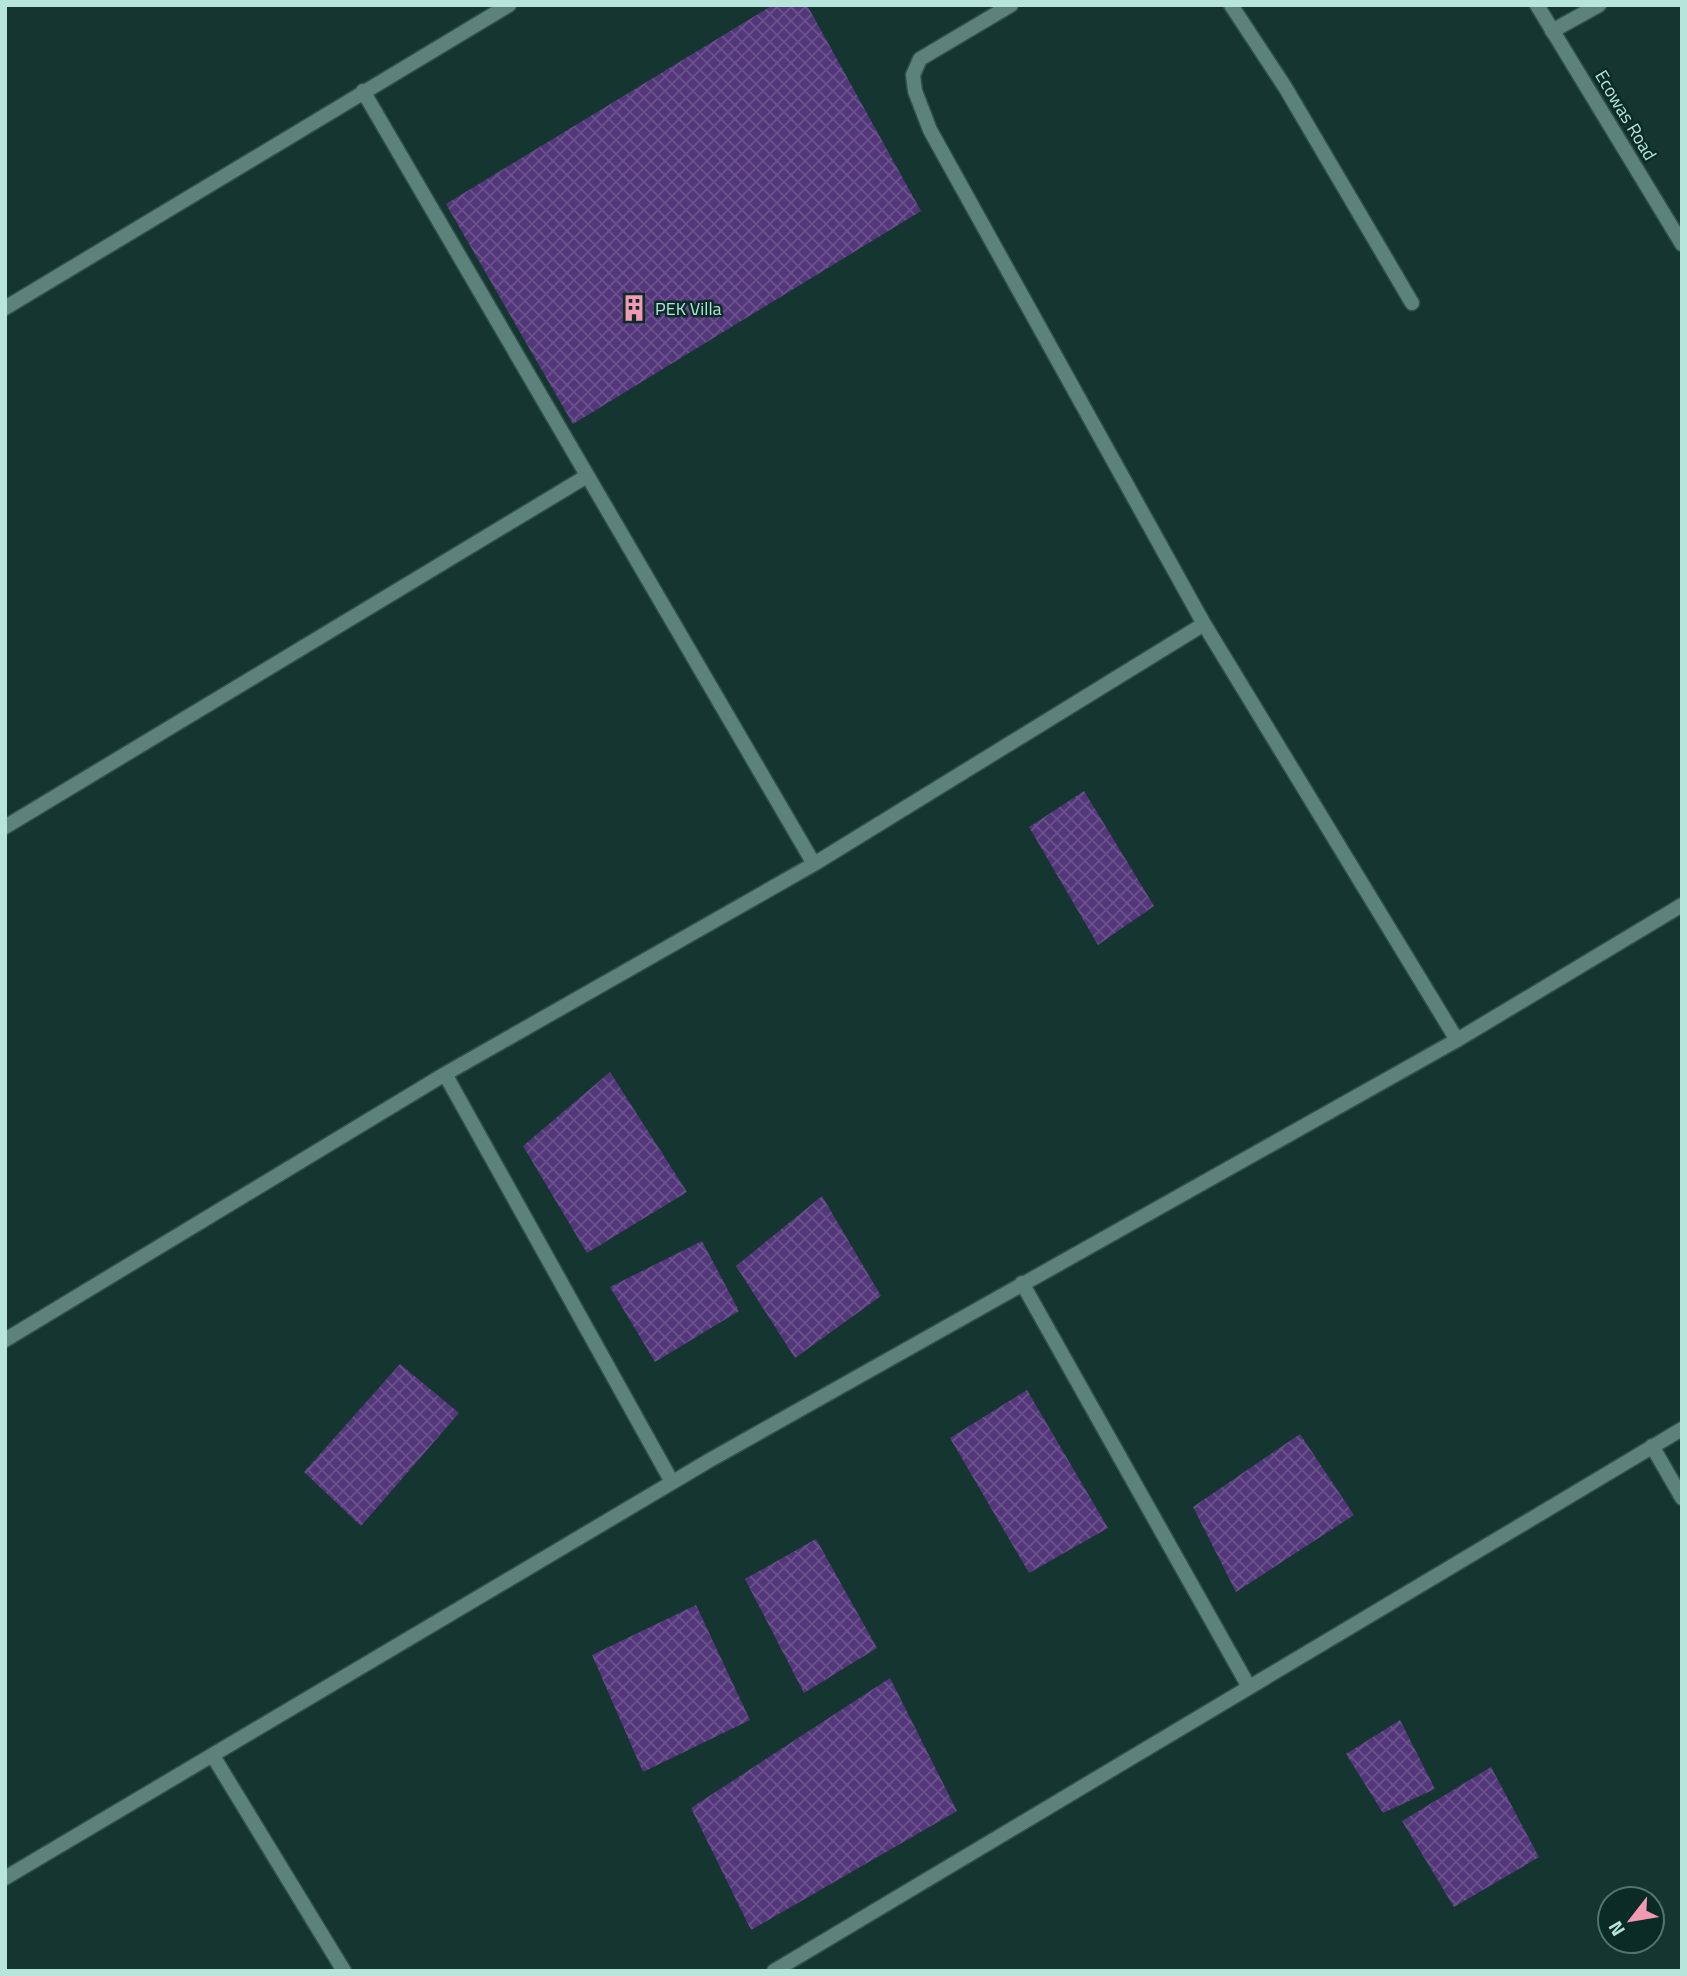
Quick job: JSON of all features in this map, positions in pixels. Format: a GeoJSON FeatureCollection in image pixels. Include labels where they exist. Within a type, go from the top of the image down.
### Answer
{"type":"FeatureCollection","features":[{"type":"Feature","properties":{"kind":"street"},"geometry":{"type":"LineString","coordinates":[[5,308],[509,5]]}},
{"type":"Feature","properties":{"kind":"street"},"geometry":{"type":"LineString","coordinates":[[1011,5],[920,59],[913,75],[915,91],[930,130],[1205,624],[1457,1040]]}},
{"type":"Feature","properties":{"kind":"street"},"geometry":{"type":"LineString","coordinates":[[1231,5],[1291,99],[1412,303]]}},
{"type":"Feature","properties":{"kind":"street","name":"Ecowas Road"},"geometry":{"type":"LineString","coordinates":[[1536,5],[1682,244]]}},
{"type":"Feature","properties":{"kind":"street"},"geometry":{"type":"LineString","coordinates":[[1552,31],[1599,5]]}},
{"type":"Feature","properties":{"kind":"street"},"geometry":{"type":"LineString","coordinates":[[363,91],[814,864]]}},
{"type":"Feature","properties":{"kind":"street"},"geometry":{"type":"LineString","coordinates":[[5,827],[587,476]]}},
{"type":"Feature","properties":{"kind":"street"},"geometry":{"type":"LineString","coordinates":[[5,1340],[445,1074],[814,864],[1205,624]]}},
{"type":"Feature","properties":{"kind":"street"},"geometry":{"type":"LineString","coordinates":[[5,1878],[671,1482],[1457,1040],[1682,905]]}},
{"type":"Feature","properties":{"kind":"street"},"geometry":{"type":"LineString","coordinates":[[445,1074],[671,1482]]}},
{"type":"Feature","properties":{"kind":"street"},"geometry":{"type":"LineString","coordinates":[[1022,1283],[1249,1687]]}},
{"type":"Feature","properties":{"kind":"street"},"geometry":{"type":"LineString","coordinates":[[774,1971],[1682,1429]]}},
{"type":"Feature","properties":{"kind":"street"},"geometry":{"type":"LineString","coordinates":[[1652,1446],[1682,1498]]}},
{"type":"Feature","properties":{"kind":"street"},"geometry":{"type":"LineString","coordinates":[[213,1756],[344,1971]]}},
{"type":"Feature","properties":{"kind":"building","name":"PEK Villa"},"geometry":{"type":"Polygon","coordinates":[[[773,5],[807,5],[921,211],[573,424],[446,204],[773,5]]]}},
{"type":"Feature","properties":{"kind":"building"},"geometry":{"type":"Polygon","coordinates":[[[1084,791],[1154,906],[1098,945],[1029,827],[1084,791]]]}},
{"type":"Feature","properties":{"kind":"building"},"geometry":{"type":"Polygon","coordinates":[[[610,1072],[687,1192],[587,1253],[523,1146],[610,1072]]]}},
{"type":"Feature","properties":{"kind":"building"},"geometry":{"type":"Polygon","coordinates":[[[822,1196],[881,1296],[795,1358],[736,1266],[822,1196]]]}},
{"type":"Feature","properties":{"kind":"building"},"geometry":{"type":"Polygon","coordinates":[[[702,1241],[739,1311],[655,1362],[610,1287],[702,1241]]]}},
{"type":"Feature","properties":{"kind":"building"},"geometry":{"type":"Polygon","coordinates":[[[400,1364],[459,1413],[361,1526],[304,1472],[400,1364]]]}},
{"type":"Feature","properties":{"kind":"building"},"geometry":{"type":"Polygon","coordinates":[[[1027,1390],[1108,1528],[1029,1573],[950,1438],[1027,1390]]]}},
{"type":"Feature","properties":{"kind":"building"},"geometry":{"type":"Polygon","coordinates":[[[1300,1434],[1354,1515],[1236,1592],[1193,1507],[1300,1434]]]}},
{"type":"Feature","properties":{"kind":"building"},"geometry":{"type":"Polygon","coordinates":[[[816,1539],[877,1648],[804,1693],[745,1579],[816,1539]]]}},
{"type":"Feature","properties":{"kind":"building"},"geometry":{"type":"Polygon","coordinates":[[[696,1605],[750,1720],[643,1772],[592,1655],[696,1605]]]}},
{"type":"Feature","properties":{"kind":"building"},"geometry":{"type":"Polygon","coordinates":[[[890,1678],[957,1811],[751,1930],[691,1808],[890,1678]]]}},
{"type":"Feature","properties":{"kind":"building"},"geometry":{"type":"Polygon","coordinates":[[[1400,1720],[1435,1789],[1383,1813],[1346,1754],[1400,1720]]]}},
{"type":"Feature","properties":{"kind":"building"},"geometry":{"type":"Polygon","coordinates":[[[1491,1767],[1539,1857],[1454,1907],[1402,1821],[1491,1767]]]}},
{"type":"Feature","properties":{"kind":"place","name":"PEK Villa"},"geometry":{"type":"Point","coordinates":[634,308]}}]}
